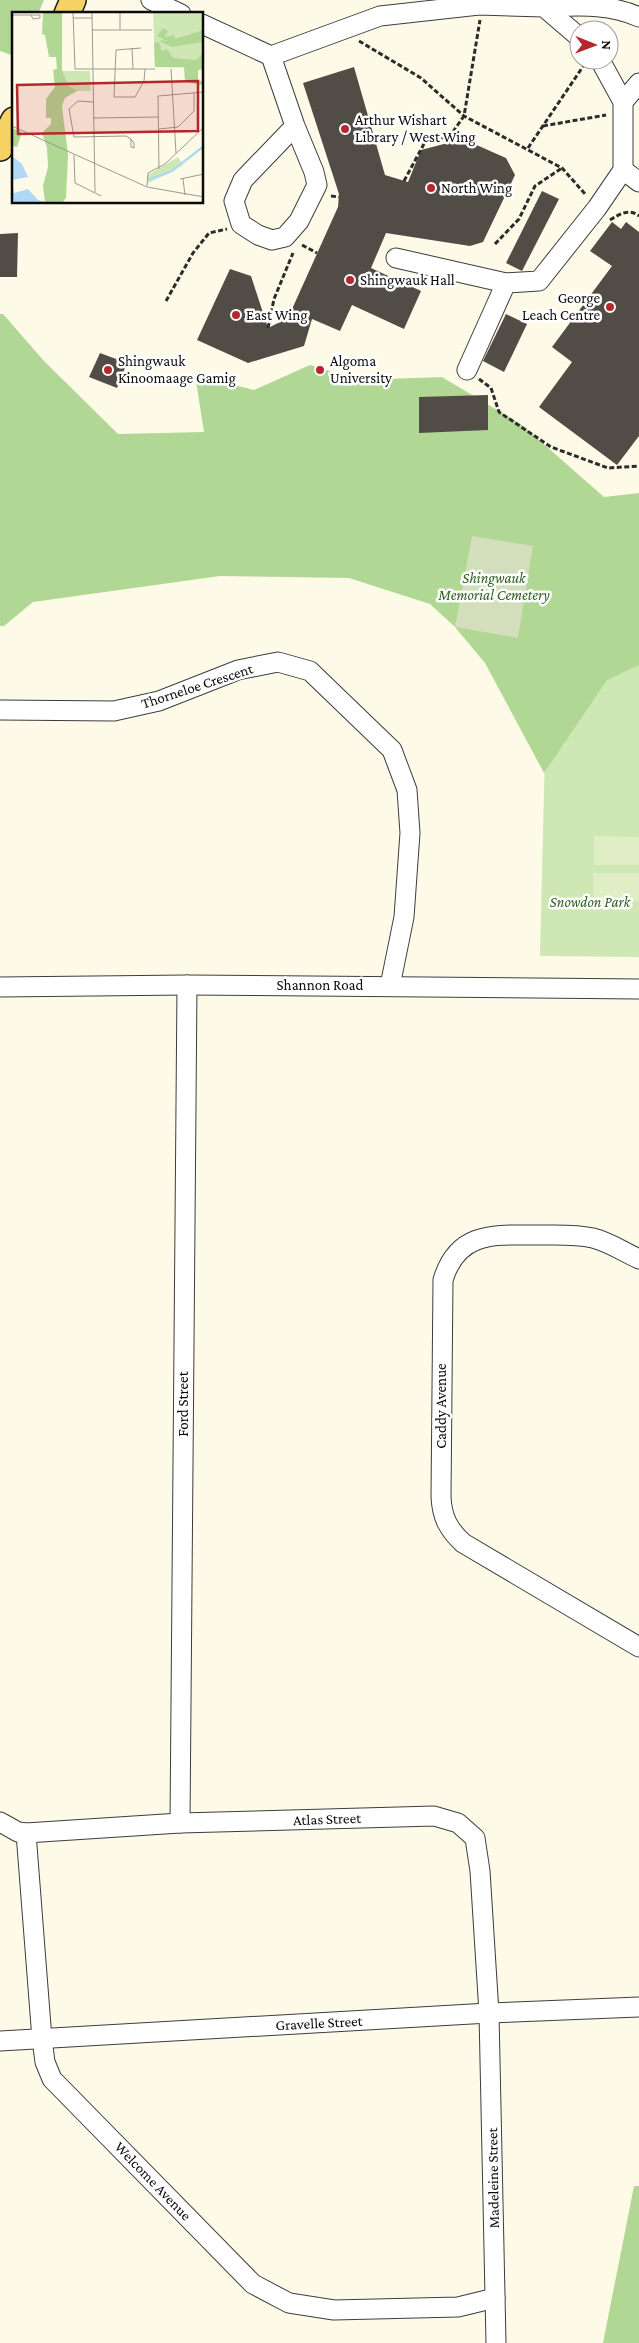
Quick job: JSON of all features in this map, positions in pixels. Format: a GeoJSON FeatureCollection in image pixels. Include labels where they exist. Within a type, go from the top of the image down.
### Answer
{"type":"FeatureCollection","features":[{"type":"Feature","properties":{"kind":"main road"},"geometry":{"type":"LineString","coordinates":[[68,12],[74,0]]}},
{"type":"Feature","properties":{"kind":"main road"},"geometry":{"type":"LineString","coordinates":[[0,148],[12,124]]}},
{"type":"Feature","properties":{"kind":"street"},"geometry":{"type":"LineString","coordinates":[[151,0],[177,12]]}},
{"type":"Feature","properties":{"kind":"street"},"geometry":{"type":"LineString","coordinates":[[544,6],[569,28]]}},
{"type":"Feature","properties":{"kind":"street"},"geometry":{"type":"LineString","coordinates":[[204,25],[272,56],[386,8],[480,15],[544,6],[595,6],[622,9],[639,17]]}},
{"type":"Feature","properties":{"kind":"street"},"geometry":{"type":"LineString","coordinates":[[272,56],[294,126],[314,172],[317,185],[299,222],[285,237],[272,240],[258,235],[241,224],[234,201],[243,180],[294,126]]}},
{"type":"Feature","properties":{"kind":"street"},"geometry":{"type":"LineString","coordinates":[[595,70],[623,104]]}},
{"type":"Feature","properties":{"kind":"street"},"geometry":{"type":"LineString","coordinates":[[396,258],[506,284],[539,281],[594,200],[623,170],[623,104],[639,83]]}},
{"type":"Feature","properties":{"kind":"street"},"geometry":{"type":"LineString","coordinates":[[623,170],[639,182]]}},
{"type":"Feature","properties":{"kind":"street"},"geometry":{"type":"LineString","coordinates":[[467,370],[506,284]]}},
{"type":"Feature","properties":{"kind":"street","name":"Thorneloe Crescent"},"geometry":{"type":"LineString","coordinates":[[0,710],[114,711],[159,700],[238,670],[278,662],[310,671],[392,750],[407,790],[410,833],[404,917],[390,986]]}},
{"type":"Feature","properties":{"kind":"street","name":"Shannon Road"},"geometry":{"type":"LineString","coordinates":[[0,987],[187,985],[639,989]]}},
{"type":"Feature","properties":{"kind":"street","name":"Ford Street"},"geometry":{"type":"LineString","coordinates":[[180,1823],[187,985]]}},
{"type":"Feature","properties":{"kind":"street","name":"Caddy Avenue"},"geometry":{"type":"LineString","coordinates":[[639,1259],[595,1239],[580,1235],[498,1235],[483,1237],[454,1254],[443,1280],[441,1487],[444,1518],[454,1535],[463,1543],[639,1647]]}},
{"type":"Feature","properties":{"kind":"street","name":"Atlas Street"},"geometry":{"type":"LineString","coordinates":[[0,1822],[18,1832],[180,1823],[434,1816],[458,1823],[475,1838],[480,1871],[489,2013]]}},
{"type":"Feature","properties":{"kind":"street","name":"Welcome Avenue"},"geometry":{"type":"LineString","coordinates":[[26,1832],[42,2039],[45,2062],[52,2079],[253,2284],[289,2303],[334,2310],[458,2306],[496,2298]]}},
{"type":"Feature","properties":{"kind":"street","name":"Gravelle Street"},"geometry":{"type":"LineString","coordinates":[[0,2040],[489,2013],[639,2007]]}},
{"type":"Feature","properties":{"kind":"street","name":"Madeleine Street"},"geometry":{"type":"LineString","coordinates":[[489,2013],[496,2343]]}},
{"type":"Feature","properties":{"kind":"path"},"geometry":{"type":"LineString","coordinates":[[404,181],[425,142],[450,136],[464,116],[480,15]]}},
{"type":"Feature","properties":{"kind":"path"},"geometry":{"type":"LineString","coordinates":[[352,44],[366,39]]}},
{"type":"Feature","properties":{"kind":"path"},"geometry":{"type":"LineString","coordinates":[[360,41],[421,78],[464,116],[528,148],[562,168],[588,198],[594,200],[609,221],[622,212],[634,212],[639,216]]}},
{"type":"Feature","properties":{"kind":"path"},"geometry":{"type":"LineString","coordinates":[[528,148],[583,70]]}},
{"type":"Feature","properties":{"kind":"path"},"geometry":{"type":"LineString","coordinates":[[543,127],[608,115],[623,104]]}},
{"type":"Feature","properties":{"kind":"path"},"geometry":{"type":"LineString","coordinates":[[608,115],[609,124]]}},
{"type":"Feature","properties":{"kind":"path"},"geometry":{"type":"LineString","coordinates":[[495,244],[518,219],[534,186],[562,168]]}},
{"type":"Feature","properties":{"kind":"path"},"geometry":{"type":"LineString","coordinates":[[302,245],[317,253]]}},
{"type":"Feature","properties":{"kind":"path"},"geometry":{"type":"LineString","coordinates":[[268,328],[274,299],[294,249]]}},
{"type":"Feature","properties":{"kind":"path"},"geometry":{"type":"LineString","coordinates":[[467,370],[491,388],[500,412],[551,447],[608,468],[639,466]]}},
{"type":"Feature","properties":{"kind":"green space"},"geometry":{"type":"Polygon","coordinates":[[[0,0],[44,0],[39,12],[12,12],[12,55],[0,51],[0,0]]]}},
{"type":"Feature","properties":{"kind":"green space"},"geometry":{"type":"Polygon","coordinates":[[[0,314],[3,314],[44,361],[118,434],[204,432],[195,375],[254,390],[310,365],[358,380],[442,377],[522,425],[604,497],[639,493],[639,665],[607,680],[544,773],[485,663],[455,627],[430,604],[349,578],[220,576],[33,602],[4,626],[0,626],[0,314]]]}},
{"type":"Feature","properties":{"kind":"green space","name":"Shingwauk Memorial Cemetery"},"geometry":{"type":"Polygon","coordinates":[[[472,536],[533,546],[518,638],[455,627],[472,536]]]}},
{"type":"Feature","properties":{"kind":"green space","name":"Snowdon Park"},"geometry":{"type":"Polygon","coordinates":[[[549,585],[639,585],[639,957],[540,956],[549,585]]]}},
{"type":"Feature","properties":{"kind":"green space"},"geometry":{"type":"Polygon","coordinates":[[[594,836],[639,837],[639,865],[594,865],[594,836]]]}},
{"type":"Feature","properties":{"kind":"green space"},"geometry":{"type":"Polygon","coordinates":[[[593,873],[639,873],[639,901],[593,901],[593,873]]]}},
{"type":"Feature","properties":{"kind":"green space"},"geometry":{"type":"Polygon","coordinates":[[[634,2186],[639,2186],[639,2343],[603,2343],[634,2186]]]}},
{"type":"Feature","properties":{"kind":"building"},"geometry":{"type":"Polygon","coordinates":[[[354,67],[385,175],[408,182],[421,150],[463,139],[506,158],[515,175],[483,242],[470,246],[386,233],[371,268],[421,291],[404,329],[352,305],[340,331],[312,319],[304,346],[248,363],[197,340],[230,269],[251,276],[268,328],[288,318],[338,207],[339,194],[303,83],[354,67]]]}},
{"type":"Feature","properties":{"kind":"building"},"geometry":{"type":"Polygon","coordinates":[[[542,191],[559,199],[522,271],[506,263],[542,191]]]}},
{"type":"Feature","properties":{"kind":"building","name":"George Leach Centre"},"geometry":{"type":"Polygon","coordinates":[[[612,222],[621,229],[626,222],[639,232],[639,436],[617,465],[539,407],[572,362],[552,347],[612,266],[590,251],[612,222]]]}},
{"type":"Feature","properties":{"kind":"building"},"geometry":{"type":"Polygon","coordinates":[[[18,233],[17,277],[0,277],[0,234],[18,233]]]}},
{"type":"Feature","properties":{"kind":"building"},"geometry":{"type":"Polygon","coordinates":[[[506,314],[527,324],[504,372],[483,361],[506,314]]]}},
{"type":"Feature","properties":{"kind":"building","name":"Shingwauk Kinoomaage Gamig"},"geometry":{"type":"Polygon","coordinates":[[[100,353],[127,363],[117,388],[89,377],[100,353]]]}},
{"type":"Feature","properties":{"kind":"building"},"geometry":{"type":"Polygon","coordinates":[[[488,395],[488,430],[419,433],[419,397],[488,395]]]}},
{"type":"Feature","properties":{"kind":"place","name":"Arthur Wishart Library / West Wing"},"geometry":{"type":"Point","coordinates":[345,129]}},
{"type":"Feature","properties":{"kind":"place","name":"North Wing"},"geometry":{"type":"Point","coordinates":[431,188]}},
{"type":"Feature","properties":{"kind":"place","name":"Shingwauk Hall"},"geometry":{"type":"Point","coordinates":[350,280]}},
{"type":"Feature","properties":{"kind":"place","name":"George Leach Centre"},"geometry":{"type":"Point","coordinates":[610,307]}},
{"type":"Feature","properties":{"kind":"place","name":"East Wing"},"geometry":{"type":"Point","coordinates":[236,315]}},
{"type":"Feature","properties":{"kind":"place","name":"Shingwauk Kinoomaage Gamig"},"geometry":{"type":"Point","coordinates":[108,370]}},
{"type":"Feature","properties":{"kind":"place","name":"Algoma University"},"geometry":{"type":"Point","coordinates":[320,370]}}]}
